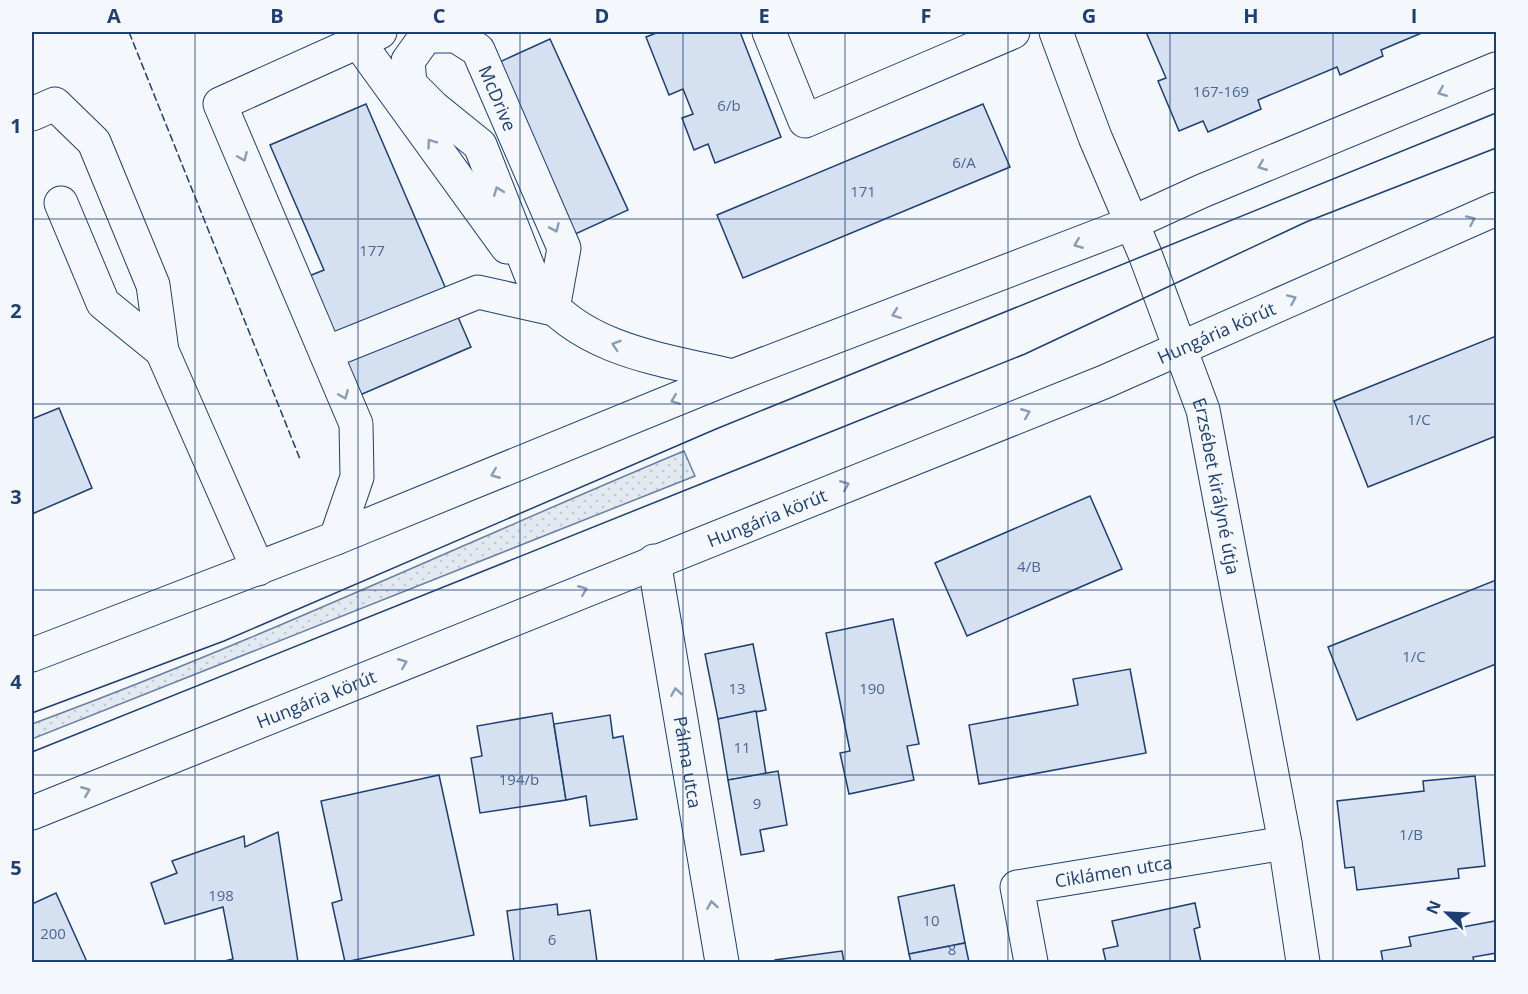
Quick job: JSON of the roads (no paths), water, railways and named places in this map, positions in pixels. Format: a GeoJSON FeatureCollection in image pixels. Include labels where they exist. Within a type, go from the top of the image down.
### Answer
{"type":"FeatureCollection","features":[{"type":"Feature","properties":{"kind":"main road"},"geometry":{"type":"LineString","coordinates":[[769,32],[805,121],[1013,32]]}},
{"type":"Feature","properties":{"kind":"main road"},"geometry":{"type":"LineString","coordinates":[[1019,32],[1074,79]]}},
{"type":"Feature","properties":{"kind":"main road","name":"Erzsébet királyné útja"},"geometry":{"type":"LineString","coordinates":[[1056,32],[1095,137],[1182,350],[1203,410],[1285,843],[1303,963]]}},
{"type":"Feature","properties":{"kind":"main road"},"geometry":{"type":"LineString","coordinates":[[336,538],[357,477],[356,424],[220,104],[368,36],[544,297],[595,339],[641,354],[733,376]]}},
{"type":"Feature","properties":{"kind":"main road","name":"McDrive"},"geometry":{"type":"LineString","coordinates":[[426,36],[456,36],[478,50],[564,248],[544,297],[480,145],[433,107],[410,84],[408,61],[426,36]]}},
{"type":"Feature","properties":{"kind":"main road"},"geometry":{"type":"LineString","coordinates":[[32,655],[336,538],[733,376],[1132,223],[1202,191],[1497,69]]}},
{"type":"Feature","properties":{"kind":"main road"},"geometry":{"type":"LineString","coordinates":[[32,114],[55,104],[94,142],[153,285],[162,351],[258,569]]}},
{"type":"Feature","properties":{"kind":"main road"},"geometry":{"type":"LineString","coordinates":[[61,203],[103,303],[162,351]]}},
{"type":"Feature","properties":{"kind":"main road","name":"Hungária körút"},"geometry":{"type":"LineString","coordinates":[[32,813],[1182,350],[1497,208]]}},
{"type":"Feature","properties":{"kind":"main road"},"geometry":{"type":"LineString","coordinates":[[326,353],[478,292],[544,297]]}},
{"type":"Feature","properties":{"kind":"main road","name":"Pálma utca"},"geometry":{"type":"LineString","coordinates":[[654,561],[722,963]]}},
{"type":"Feature","properties":{"kind":"main road","name":"Ciklámen utca"},"geometry":{"type":"LineString","coordinates":[[1031,963],[1017,887],[1285,843]]}},
{"type":"Feature","properties":{"kind":"tram line"},"geometry":{"type":"LineString","coordinates":[[32,713],[224,641],[716,429],[1496,113]]}},
{"type":"Feature","properties":{"kind":"tram line"},"geometry":{"type":"LineString","coordinates":[[32,752],[1025,354],[1306,222],[1496,148]]}}]}
